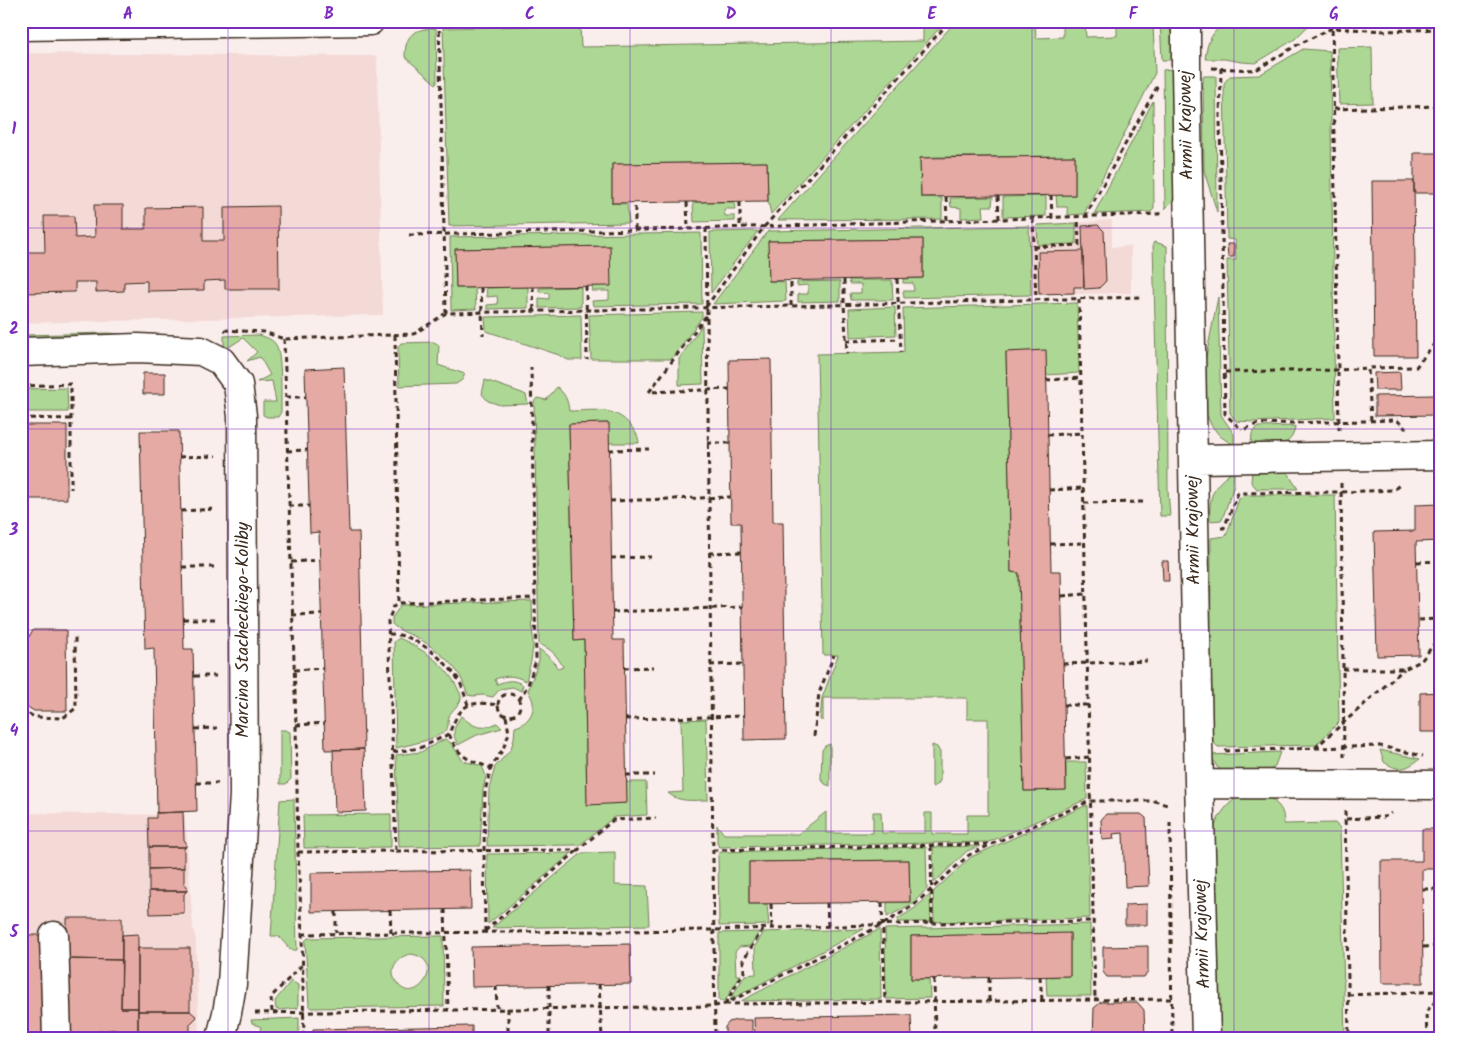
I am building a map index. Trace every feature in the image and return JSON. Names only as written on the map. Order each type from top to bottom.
[{"type":"street","points":[[21,26],[370,21]]},
{"type":"street","name":"Armii Krajowej","points":[[1186,21],[1199,784],[1206,1038]]},
{"type":"street","name":"Marcina Stacheckiego-Koliby","points":[[21,352],[138,348],[201,351],[221,361],[238,384],[242,416],[244,795],[232,984],[224,1026]]},
{"type":"street","points":[[1194,459],[1441,455]]},
{"type":"street","points":[[1199,784],[1441,785]]},
{"type":"street","points":[[54,936],[57,1038]]},
{"type":"path","points":[[439,21],[446,313]]},
{"type":"path","points":[[706,308],[764,227],[950,21]]},
{"type":"path","points":[[1332,21],[1349,1038]]},
{"type":"path","points":[[1242,438],[1242,430],[1225,414],[1220,166],[1221,68],[1256,70],[1297,45],[1332,28],[1385,31],[1441,29]]},
{"type":"path","points":[[1085,216],[1158,84],[1158,94]]},
{"type":"path","points":[[1334,109],[1441,106]]},
{"type":"path","points":[[1051,195],[1052,218]]},
{"type":"path","points":[[998,196],[999,219]]},
{"type":"path","points":[[946,197],[947,221]]},
{"type":"path","points":[[687,202],[688,229]]},
{"type":"path","points":[[740,202],[740,227]]},
{"type":"path","points":[[634,230],[635,203]]},
{"type":"path","points":[[409,235],[764,227],[1159,214],[1159,204]]},
{"type":"path","points":[[1034,247],[1079,245],[1078,217]]},
{"type":"path","points":[[1033,218],[1036,300]]},
{"type":"path","points":[[706,228],[715,1038]]},
{"type":"path","points":[[897,279],[901,352]]},
{"type":"path","points":[[844,280],[847,354]]},
{"type":"path","points":[[791,281],[791,306]]},
{"type":"path","points":[[586,286],[587,360]]},
{"type":"path","points":[[533,287],[534,312]]},
{"type":"path","points":[[481,288],[483,335]]},
{"type":"path","points":[[304,1038],[284,339],[414,334],[446,313],[1141,297]]},
{"type":"path","points":[[1079,299],[1095,1000]]},
{"type":"path","points":[[706,316],[649,392],[729,388]]},
{"type":"path","points":[[395,335],[399,603]]},
{"type":"path","points":[[1225,372],[1416,367],[1441,335]]},
{"type":"path","points":[[846,341],[900,339]]},
{"type":"path","points":[[519,700],[528,685],[536,660],[531,367]]},
{"type":"path","points":[[1368,368],[1371,420]]},
{"type":"path","points":[[1046,380],[1081,378]]},
{"type":"path","points":[[21,386],[72,384],[71,488]]},
{"type":"path","points":[[286,397],[306,396]]},
{"type":"path","points":[[21,418],[71,419]]},
{"type":"path","points":[[1242,430],[1257,424],[1397,420],[1409,432]]},
{"type":"path","points":[[1047,435],[1082,433]]},
{"type":"path","points":[[707,443],[730,443]]},
{"type":"path","points":[[609,450],[649,449]]},
{"type":"path","points":[[288,451],[308,450]]},
{"type":"path","points":[[179,457],[242,456]]},
{"type":"path","points":[[1049,490],[1083,488]]},
{"type":"path","points":[[1224,528],[1238,493],[1341,492]]},
{"type":"path","points":[[610,500],[730,496]]},
{"type":"path","points":[[1084,503],[1142,502]]},
{"type":"path","points":[[289,506],[309,506]]},
{"type":"path","points":[[180,510],[243,508]]},
{"type":"path","points":[[1050,544],[1084,543]]},
{"type":"path","points":[[709,553],[742,552]]},
{"type":"path","points":[[611,558],[651,557]]},
{"type":"path","points":[[291,562],[320,560]]},
{"type":"path","points":[[1417,562],[1441,561]]},
{"type":"path","points":[[182,568],[243,566]]},
{"type":"path","points":[[1062,596],[1085,594]]},
{"type":"path","points":[[396,851],[388,621],[394,606],[399,603],[534,598]]},
{"type":"path","points":[[612,612],[742,607]]},
{"type":"path","points":[[292,615],[322,614]]},
{"type":"path","points":[[183,620],[243,619]]},
{"type":"path","points":[[1418,620],[1441,619]]},
{"type":"path","points":[[389,634],[397,634],[416,640],[439,658],[457,677],[468,705]]},
{"type":"path","points":[[1314,749],[1404,669],[1421,662],[1441,635]]},
{"type":"path","points":[[21,709],[34,717],[63,718],[76,708],[75,637]]},
{"type":"path","points":[[814,736],[819,693],[834,655]]},
{"type":"path","points":[[1063,664],[1147,661]]},
{"type":"path","points":[[710,665],[743,664]]},
{"type":"path","points":[[624,668],[653,666]]},
{"type":"path","points":[[294,670],[323,668]]},
{"type":"path","points":[[1343,669],[1404,669]]},
{"type":"path","points":[[514,695],[519,700],[520,708],[513,716],[506,716],[500,712],[498,705],[500,698],[514,695]]},
{"type":"path","points":[[392,752],[420,748],[449,734],[456,716],[468,705],[482,702],[498,705]]},
{"type":"path","points":[[1064,705],[1088,705]]},
{"type":"path","points":[[485,932],[485,791],[491,768],[503,749],[509,733],[506,716]]},
{"type":"path","points":[[625,720],[744,716]]},
{"type":"path","points":[[296,724],[325,723]]},
{"type":"path","points":[[449,734],[455,747],[465,758],[491,768]]},
{"type":"path","points":[[1066,759],[1089,757]]},
{"type":"path","points":[[626,775],[655,776]]},
{"type":"path","points":[[725,1004],[882,925],[914,906],[969,854],[1090,801],[1155,801],[1170,806],[1172,1038]]},
{"type":"path","points":[[485,932],[613,820],[656,818]]},
{"type":"path","points":[[713,850],[992,844]]},
{"type":"path","points":[[931,846],[932,923]]},
{"type":"path","points":[[298,852],[578,850]]},
{"type":"path","points":[[1423,889],[1441,889]]},
{"type":"path","points":[[882,902],[885,1002]]},
{"type":"path","points":[[827,903],[828,926]]},
{"type":"path","points":[[772,904],[772,928]]},
{"type":"path","points":[[445,909],[448,1009]]},
{"type":"path","points":[[390,910],[391,932]]},
{"type":"path","points":[[336,912],[336,933]]},
{"type":"path","points":[[302,934],[714,930],[932,923],[1093,921]]},
{"type":"path","points":[[725,1004],[744,972],[743,960],[763,928]]},
{"type":"path","points":[[1423,946],[1441,946]]},
{"type":"path","points":[[272,1012],[271,997],[303,964]]},
{"type":"path","points":[[1040,977],[1042,1000]]},
{"type":"path","points":[[989,978],[989,1001]]},
{"type":"path","points":[[934,979],[935,1038]]},
{"type":"path","points":[[599,984],[602,1038]]},
{"type":"path","points":[[549,985],[549,1038]]},
{"type":"path","points":[[496,986],[497,1008]]},
{"type":"path","points":[[1348,995],[1441,993]]},
{"type":"path","points":[[1427,1038],[1426,1012],[1441,993]]},
{"type":"path","points":[[224,1026],[272,1012],[304,1011],[1172,999]]},
{"type":"path","points":[[508,1008],[508,1038]]},
{"type":"shaded area","points":[[21,53],[377,56],[383,315],[21,323]]},
{"type":"shaded area","points":[[1112,220],[1112,247],[1131,246],[1131,293],[1031,295],[1029,226]]},
{"type":"shaded area","points":[[21,813],[185,815],[193,927],[196,941],[199,1038],[21,1038]]},
{"type":"green space","points":[[923,21],[946,21],[771,214],[768,201],[767,162],[612,164],[612,203],[627,204],[629,223],[449,226],[443,28],[580,25],[581,47],[923,41]]},
{"type":"green space","points":[[956,21],[1035,21],[1036,38],[1063,37],[1063,21],[1085,21],[1086,37],[1117,36],[1117,21],[1153,22],[1155,73],[1084,214],[1068,215],[1067,207],[1057,207],[1056,195],[1075,195],[1075,156],[935,157],[920,158],[921,197],[942,198],[942,219],[778,220]]},
{"type":"green space","points":[[1160,21],[1163,21],[1172,35],[1174,60],[1162,60]]},
{"type":"green space","points":[[1227,21],[1313,21],[1295,39],[1256,63],[1205,59],[1211,37]]},
{"type":"green space","points":[[436,28],[436,84],[405,57],[405,49],[412,34]]},
{"type":"green space","points":[[1372,47],[1373,103],[1339,104],[1337,48]]},
{"type":"green space","points":[[1303,49],[1330,51],[1335,418],[1253,422],[1236,421],[1230,413],[1227,260],[1236,260],[1235,240],[1227,239],[1224,83],[1230,76],[1259,75]]},
{"type":"green space","points":[[1174,69],[1176,192],[1172,202],[1165,209],[1163,70]]},
{"type":"green space","points":[[1203,76],[1216,76],[1217,212],[1204,171]]},
{"type":"green space","points":[[1153,101],[1154,209],[1151,212],[1094,214]]},
{"type":"green space","points":[[1046,196],[1046,216],[1003,217],[1003,197]]},
{"type":"green space","points":[[993,197],[992,206],[983,206],[984,217],[961,218],[961,208],[951,207],[950,198]]},
{"type":"green space","points":[[693,202],[734,202],[735,209],[724,209],[725,216],[735,216],[735,221],[694,222]]},
{"type":"green space","points":[[1076,223],[1076,244],[1038,245],[1037,225]]},
{"type":"green space","points":[[1029,226],[1031,295],[904,298],[903,291],[914,291],[913,283],[903,283],[903,279],[923,278],[923,239],[769,241],[769,281],[785,282],[786,301],[713,304],[768,231]]},
{"type":"green space","points":[[758,231],[711,293],[710,232]]},
{"type":"green space","points":[[701,233],[702,304],[593,306],[592,301],[609,300],[609,291],[592,291],[610,246],[456,249],[456,288],[475,288],[476,309],[451,310],[450,237]]},
{"type":"green space","points":[[1153,243],[1167,246],[1168,491],[1170,516],[1160,516]]},
{"type":"green space","points":[[849,280],[892,280],[893,300],[851,300],[850,293],[861,293],[861,284],[850,284]]},
{"type":"green space","points":[[840,281],[840,301],[798,302],[798,294],[808,294],[808,285],[797,286],[797,282]]},
{"type":"green space","points":[[528,287],[528,308],[487,309],[487,305],[498,304],[497,296],[487,297],[486,288]]},
{"type":"green space","points":[[581,287],[581,307],[539,308],[539,298],[549,299],[549,293],[539,292],[539,288]]},
{"type":"green space","points":[[1218,297],[1221,415],[1234,434],[1234,444],[1220,436],[1211,425],[1206,413],[1205,362]]},
{"type":"green space","points":[[1077,303],[1079,373],[1046,375],[1045,351],[1006,352],[1011,572],[1019,573],[1024,791],[1066,790],[1066,762],[1086,762],[1087,799],[989,842],[720,847],[717,844],[717,825],[724,834],[798,834],[826,812],[826,833],[873,833],[873,812],[881,812],[882,833],[925,833],[925,813],[932,813],[932,834],[967,834],[967,815],[988,815],[988,719],[967,719],[967,698],[823,698],[823,720],[820,720],[822,698],[838,655],[823,655],[817,354],[904,352],[903,308]]},
{"type":"green space","points":[[895,307],[896,335],[850,337],[849,309]]},
{"type":"green space","points":[[702,312],[702,317],[672,359],[591,359],[589,315]]},
{"type":"green space","points":[[581,315],[582,360],[568,360],[559,355],[486,331],[485,317]]},
{"type":"green space","points":[[702,325],[703,384],[679,385],[679,359]]},
{"type":"green space","points":[[108,333],[135,335],[21,339],[21,335]]},
{"type":"green space","points":[[259,335],[273,341],[278,350],[281,412],[278,417],[263,415],[263,402],[276,402],[272,381],[257,382],[270,375],[260,357],[247,361],[257,352],[243,338],[226,349],[224,346],[224,336]]},
{"type":"green space","points":[[434,342],[439,345],[438,365],[465,374],[462,380],[456,384],[399,386],[398,347],[401,343]]},
{"type":"green space","points":[[485,380],[526,395],[528,404],[500,405],[488,401],[482,394]]},
{"type":"green space","points":[[557,387],[566,398],[569,411],[595,410],[618,415],[631,426],[639,441],[639,443],[609,443],[608,423],[569,424],[574,640],[584,640],[587,804],[626,803],[626,782],[646,782],[647,815],[614,817],[580,845],[487,846],[489,789],[495,767],[511,749],[515,727],[526,721],[531,715],[533,701],[528,691],[539,660],[539,649],[550,658],[558,669],[563,667],[553,653],[539,644],[534,402],[537,398],[546,400]]},
{"type":"green space","points":[[67,388],[68,412],[23,412],[23,389]]},
{"type":"green space","points":[[1295,426],[1293,434],[1285,443],[1251,445],[1252,433],[1258,427]]},
{"type":"green space","points":[[1285,469],[1298,489],[1257,489],[1251,482],[1252,470]]},
{"type":"green space","points":[[1234,471],[1234,485],[1222,520],[1210,521],[1210,505],[1213,492],[1221,481]]},
{"type":"green space","points":[[1244,495],[1335,495],[1339,722],[1316,745],[1218,747],[1210,739],[1211,538],[1226,536],[1239,499]]},
{"type":"green space","points":[[21,513],[26,516],[22,549],[21,549]]},
{"type":"green space","points":[[532,601],[533,647],[526,681],[510,676],[495,679],[497,684],[511,681],[523,685],[521,691],[513,687],[500,689],[493,697],[468,695],[458,673],[443,656],[421,640],[392,624],[392,618],[401,605]]},
{"type":"green space","points":[[399,638],[417,647],[441,665],[453,680],[461,699],[450,713],[445,731],[438,736],[396,748],[394,642]]},
{"type":"green space","points":[[461,716],[478,727],[486,727],[497,723],[502,728],[477,735],[458,745],[454,730]]},
{"type":"green space","points":[[706,719],[708,800],[687,800],[672,796],[668,793],[683,792],[681,720]]},
{"type":"green space","points":[[280,730],[290,732],[291,779],[286,784],[280,784]]},
{"type":"green space","points":[[445,739],[451,743],[463,761],[482,766],[486,776],[483,790],[480,846],[399,847],[396,755],[421,752]]},
{"type":"green space","points":[[830,744],[830,786],[821,779],[822,750]]},
{"type":"green space","points":[[932,745],[937,747],[940,752],[940,781],[932,787]]},
{"type":"green space","points":[[1380,750],[1420,759],[1407,767],[1399,768],[1384,762]]},
{"type":"green space","points":[[1280,752],[1275,766],[1270,770],[1223,771],[1217,767],[1211,755]]},
{"type":"green space","points":[[1241,796],[1268,796],[1282,811],[1284,824],[1335,823],[1340,828],[1345,1038],[1220,1038],[1214,830],[1225,808]]},
{"type":"green space","points":[[294,799],[297,950],[291,950],[278,936],[271,936],[280,800]]},
{"type":"green space","points":[[1087,805],[1090,918],[934,922],[933,892],[971,857]]},
{"type":"green space","points":[[391,814],[391,847],[304,848],[303,815]]},
{"type":"green space","points":[[980,846],[967,851],[934,883],[933,847]]},
{"type":"green space","points":[[926,847],[927,889],[912,904],[887,917],[887,902],[910,902],[909,860],[749,862],[749,904],[767,904],[769,925],[719,926],[718,855],[721,852]]},
{"type":"green space","points":[[615,852],[615,885],[647,886],[649,925],[492,928],[582,853]]},
{"type":"green space","points":[[572,853],[488,924],[487,854]]},
{"type":"green space","points":[[930,895],[931,922],[897,922],[898,919]]},
{"type":"green space","points":[[1090,924],[1091,996],[1047,996],[1046,977],[1070,976],[1070,934],[911,936],[911,979],[929,979],[930,998],[886,999],[885,929]]},
{"type":"green space","points":[[864,929],[730,1000],[745,975],[756,974],[755,946],[764,932]]},
{"type":"green space","points":[[880,929],[881,999],[741,1001]]},
{"type":"green space","points":[[759,932],[750,946],[739,947],[735,952],[736,975],[741,975],[725,1001],[719,1001],[719,933]]},
{"type":"green space","points":[[443,936],[444,1006],[312,1008],[309,1005],[305,941],[308,938]],"holes":[[[411,954],[422,958],[427,965],[428,973],[425,980],[419,987],[412,990],[404,989],[394,978],[393,969],[395,964],[406,955]]]},
{"type":"green space","points":[[291,981],[298,985],[298,1008],[276,1009],[275,1001]]},
{"type":"green space","points":[[299,1018],[299,1038],[258,1038],[261,1027],[252,1023],[251,1020]]},
{"type":"building","points":[[1414,153],[1441,153],[1441,193],[1414,193]]},
{"type":"building","points":[[1075,156],[1075,195],[921,197],[920,158]]},
{"type":"building","points":[[767,162],[768,201],[612,203],[612,164]]},
{"type":"building","points":[[1372,181],[1414,181],[1416,356],[1374,356]]},
{"type":"building","points":[[94,205],[123,205],[123,229],[146,229],[146,208],[203,207],[203,241],[224,241],[224,207],[278,206],[279,289],[225,289],[225,280],[204,281],[204,290],[147,291],[147,281],[124,282],[124,291],[96,292],[96,282],[75,282],[75,292],[21,293],[21,252],[45,252],[44,216],[74,216],[75,238],[95,237]]},
{"type":"building","points":[[1098,225],[1104,231],[1106,281],[1099,288],[1084,289],[1082,226]]},
{"type":"building","points":[[923,239],[923,278],[769,281],[768,241]]},
{"type":"building","points":[[1227,244],[1234,244],[1234,257],[1228,257]]},
{"type":"building","points":[[610,246],[611,286],[456,288],[455,249]]},
{"type":"building","points":[[1083,251],[1084,287],[1074,287],[1074,293],[1039,294],[1038,252]]},
{"type":"building","points":[[1046,350],[1051,571],[1061,571],[1066,790],[1024,791],[1019,573],[1011,572],[1006,352]]},
{"type":"building","points":[[771,359],[773,522],[783,522],[786,739],[744,740],[741,523],[731,523],[729,360]]},
{"type":"building","points":[[344,367],[349,532],[359,532],[364,749],[325,750],[319,532],[310,533],[305,369]]},
{"type":"building","points":[[1400,372],[1401,390],[1375,390],[1374,373]]},
{"type":"building","points":[[143,373],[165,373],[165,394],[143,394]]},
{"type":"building","points":[[1436,395],[1437,415],[1375,416],[1375,396]]},
{"type":"building","points":[[609,423],[613,640],[624,640],[627,803],[587,805],[584,640],[574,641],[569,424]]},
{"type":"building","points":[[21,425],[67,425],[67,499],[21,499]]},
{"type":"building","points":[[140,431],[179,431],[184,649],[193,649],[197,811],[157,813],[154,648],[145,649]]},
{"type":"building","points":[[1441,504],[1441,541],[1416,542],[1419,655],[1377,656],[1374,532],[1415,531],[1415,505]]},
{"type":"building","points":[[1162,561],[1168,561],[1169,581],[1163,581]]},
{"type":"building","points":[[33,630],[66,630],[67,711],[34,711],[21,703],[21,640],[25,643]]},
{"type":"building","points":[[1441,692],[1441,732],[1420,732],[1420,693]]},
{"type":"building","points":[[364,749],[366,811],[335,812],[333,750]]},
{"type":"building","points":[[156,812],[183,812],[186,847],[149,847],[148,818],[156,818]]},
{"type":"building","points":[[1106,814],[1141,814],[1146,818],[1149,886],[1125,887],[1123,833],[1113,834],[1114,839],[1102,840],[1101,820]]},
{"type":"building","points":[[1422,829],[1441,829],[1441,869],[1422,869],[1423,983],[1382,983],[1381,861],[1422,861]]},
{"type":"building","points":[[149,847],[186,847],[184,849],[184,868],[149,869]]},
{"type":"building","points":[[909,860],[910,902],[749,904],[749,862]]},
{"type":"building","points":[[184,868],[184,884],[187,886],[187,891],[149,891],[149,869]]},
{"type":"building","points":[[470,870],[471,909],[311,912],[311,873]]},
{"type":"building","points":[[149,891],[187,891],[184,894],[184,913],[150,914]]},
{"type":"building","points":[[1147,904],[1147,925],[1125,925],[1125,905]]},
{"type":"building","points":[[67,918],[122,918],[122,960],[67,959]]},
{"type":"building","points":[[1070,933],[1070,976],[911,979],[911,936]]},
{"type":"building","points":[[138,934],[138,1008],[121,1008],[122,935]]},
{"type":"building","points":[[21,935],[48,935],[48,1036],[21,1036]]},
{"type":"building","points":[[630,944],[631,984],[472,987],[471,947]]},
{"type":"building","points":[[1148,946],[1148,972],[1144,977],[1107,977],[1103,972],[1103,947]]},
{"type":"building","points":[[138,948],[190,948],[190,1011],[138,1011]]},
{"type":"building","points":[[67,959],[122,960],[121,1008],[138,1008],[138,1035],[126,1036],[117,1029],[67,1035]]},
{"type":"building","points":[[1101,1002],[1137,1002],[1144,1010],[1145,1038],[1093,1038],[1094,1008]]},
{"type":"building","points":[[138,1011],[190,1011],[197,1017],[190,1024],[190,1034],[138,1035]]},
{"type":"building","points":[[911,1015],[912,1038],[755,1038],[754,1018]]},
{"type":"building","points":[[1435,1016],[1441,1016],[1441,1038],[1436,1038]]},
{"type":"building","points":[[752,1020],[752,1038],[725,1038],[725,1027],[729,1022]]},
{"type":"building","points":[[472,1026],[472,1038],[313,1038],[313,1029]]}]
